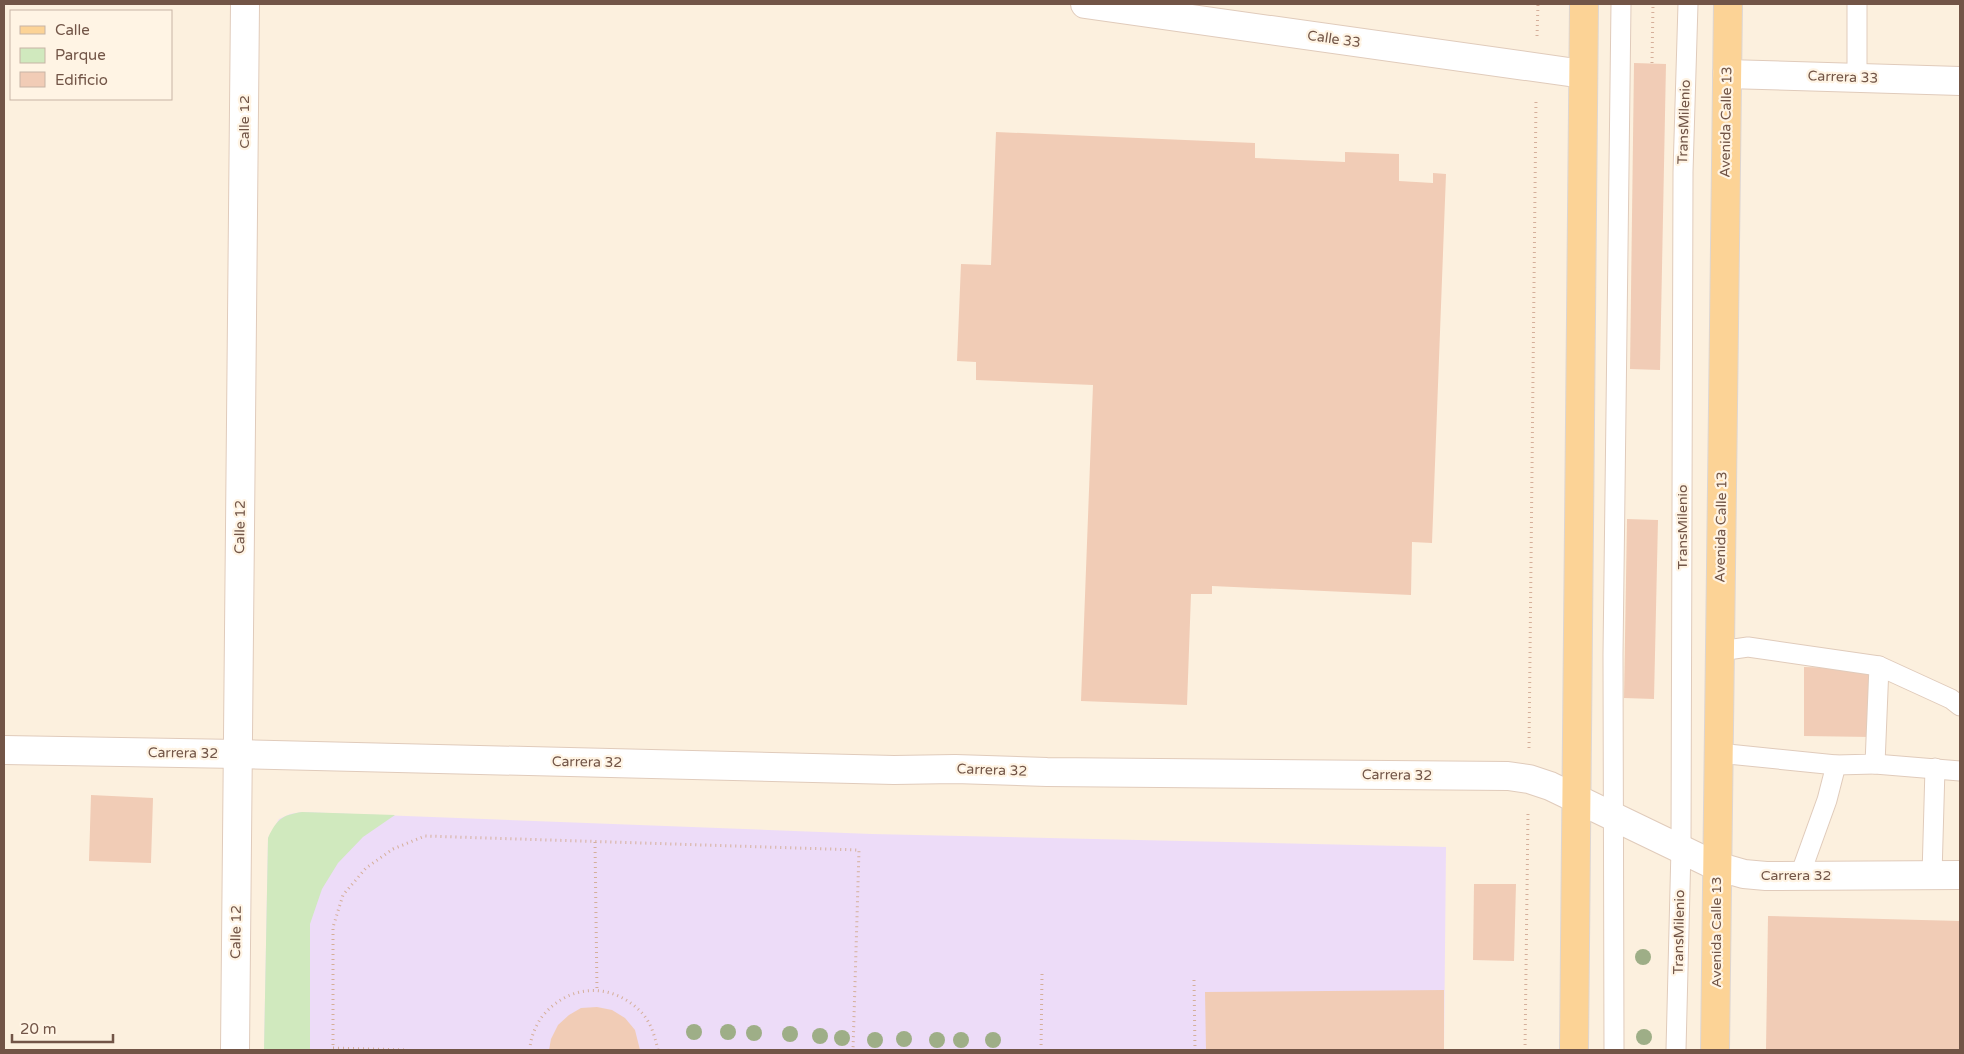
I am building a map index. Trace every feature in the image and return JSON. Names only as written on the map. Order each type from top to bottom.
[{"type":"main road","points":[[1574,1050],[1584,4]]},
{"type":"main road","name":"Avenida Calle 13","points":[[1715,1050],[1728,4]]},
{"type":"street","name":"Calle 12","points":[[235,1050],[245,4]]},
{"type":"street","name":"Calle 33","points":[[1086,4],[1583,74]]},
{"type":"street","name":"Carrera 33","points":[[1726,74],[1960,80]]},
{"type":"street","name":"Carrera 32","points":[[4,750],[884,770],[955,769],[1047,772],[1508,776],[1529,778],[1576,798],[1716,866],[1744,874],[1800,876],[1960,875]]},
{"type":"lane","points":[[1614,1050],[1613,645],[1621,4]]},
{"type":"lane","name":"TransMilenio","points":[[1676,1050],[1681,848],[1683,182],[1688,4]]},
{"type":"lane","points":[[1857,4],[1857,78]]},
{"type":"lane","points":[[1720,651],[1748,647],[1879,666],[1952,699],[1960,706]]},
{"type":"lane","points":[[1876,764],[1879,666]]},
{"type":"lane","points":[[1718,753],[1836,765],[1876,764],[1960,771]]},
{"type":"lane","points":[[1800,876],[1827,800],[1836,765]]},
{"type":"lane","points":[[1932,875],[1935,768]]},
{"type":"path","points":[[1530,709],[1538,4]]},
{"type":"path","points":[[1652,64],[1654,4]]},
{"type":"path","points":[[408,1050],[333,1049],[333,926],[343,895],[366,868],[393,849],[425,836],[859,850],[853,1050]]},
{"type":"path","points":[[1525,1050],[1528,841]]},
{"type":"path","points":[[595,842],[597,991]]},
{"type":"path","points":[[1042,974],[1042,1050]]},
{"type":"path","points":[[1194,980],[1195,1050]]},
{"type":"path","points":[[530,1050],[536,1025],[549,1008],[566,996],[587,990],[607,991],[627,999],[643,1013],[653,1030],[658,1050]]},
{"type":"shaded area","points":[[302,812],[872,834],[1446,847],[1444,1050],[264,1050],[268,838],[279,819],[290,814]]},
{"type":"green space","points":[[302,812],[395,815],[363,837],[338,863],[322,889],[310,924],[310,1050],[264,1050],[268,838],[277,822],[290,815]]},
{"type":"building","points":[[1634,63],[1666,64],[1660,370],[1630,369]]},
{"type":"building","points":[[996,132],[1255,143],[1255,158],[1345,162],[1345,152],[1399,154],[1399,181],[1433,183],[1433,173],[1446,174],[1432,543],[1412,542],[1411,595],[1212,586],[1212,594],[1191,594],[1187,705],[1081,701],[1093,385],[976,380],[976,362],[957,361],[961,264],[991,265]]},
{"type":"building","points":[[1627,519],[1658,520],[1654,699],[1624,698]]},
{"type":"building","points":[[1804,667],[1871,669],[1871,737],[1804,736]]},
{"type":"building","points":[[91,795],[153,798],[151,863],[89,861]]},
{"type":"building","points":[[1474,884],[1516,884],[1514,961],[1473,960]]},
{"type":"building","points":[[1768,916],[1960,921],[1960,1050],[1766,1050]]},
{"type":"building","points":[[1444,990],[1444,1050],[1206,1050],[1205,992]]},
{"type":"building","points":[[597,1007],[612,1010],[625,1018],[635,1030],[640,1050],[549,1050],[551,1039],[558,1025],[569,1015],[581,1008]]}]
